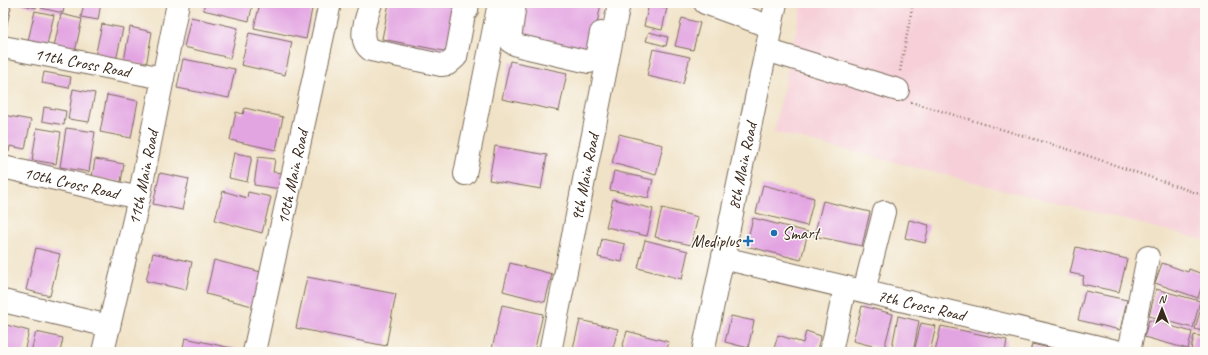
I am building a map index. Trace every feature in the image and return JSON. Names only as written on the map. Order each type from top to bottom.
[{"type":"street","name":"11th Main Road","points":[[103,352],[139,198],[178,3]]},
{"type":"street","name":"10th Main Road","points":[[254,352],[330,3]]},
{"type":"street","points":[[371,3],[363,42],[370,50],[441,65],[448,64],[456,57],[464,14],[468,7],[497,9],[465,174]]},
{"type":"street","points":[[515,3],[510,33],[512,43],[589,62],[596,57],[611,10]]},
{"type":"street","points":[[705,3],[771,27]]},
{"type":"street","name":"8th Main Road","points":[[703,352],[776,3]]},
{"type":"street","name":"9th Main Road","points":[[550,352],[611,10]]},
{"type":"street","name":"11th Cross Road","points":[[3,47],[163,78]]},
{"type":"street","points":[[766,50],[898,90]]},
{"type":"street","name":"10th Cross Road","points":[[3,167],[139,198]]},
{"type":"street","points":[[831,352],[884,212]]},
{"type":"street","points":[[1129,352],[1148,257]]},
{"type":"street","name":"7th Cross Road","points":[[723,258],[1120,352]]},
{"type":"street","points":[[3,301],[109,326]]},
{"type":"path","points":[[913,3],[897,94],[912,103],[959,115],[1074,151],[1205,196]]},
{"type":"shaded area","points":[[802,3],[1205,3],[1205,240],[774,132]]},
{"type":"building","points":[[15,3],[38,3],[36,8]]},
{"type":"building","points":[[42,3],[65,3],[63,13],[41,8]]},
{"type":"building","points":[[84,3],[101,3],[98,20],[81,17]]},
{"type":"building","points":[[205,3],[253,3],[249,21],[203,10]]},
{"type":"building","points":[[260,3],[313,4],[306,39],[254,28]]},
{"type":"building","points":[[389,3],[458,3],[449,52],[382,39]]},
{"type":"building","points":[[527,3],[601,3],[591,56],[518,38]]},
{"type":"building","points":[[649,4],[667,8],[662,30],[644,26]]},
{"type":"building","points":[[3,5],[11,7],[4,37],[3,37]]},
{"type":"building","points":[[35,11],[54,15],[47,45],[28,41]]},
{"type":"building","points":[[61,14],[82,19],[75,52],[54,47]]},
{"type":"building","points":[[191,17],[238,28],[230,58],[184,47]]},
{"type":"building","points":[[682,18],[700,23],[693,50],[675,46]]},
{"type":"building","points":[[102,24],[123,28],[116,61],[95,57]]},
{"type":"building","points":[[130,27],[152,32],[146,66],[124,61]]},
{"type":"building","points":[[649,32],[668,37],[666,46],[646,41]]},
{"type":"building","points":[[249,33],[292,42],[285,75],[241,65]]},
{"type":"building","points":[[653,49],[690,57],[683,84],[647,76]]},
{"type":"building","points":[[183,59],[235,69],[229,98],[177,88]]},
{"type":"building","points":[[510,61],[567,73],[559,111],[502,99]]},
{"type":"building","points":[[44,72],[71,77],[69,88],[42,83]]},
{"type":"building","points":[[73,89],[95,93],[89,122],[68,119]]},
{"type":"building","points":[[107,95],[138,101],[131,138],[100,132]]},
{"type":"building","points":[[44,107],[66,111],[64,125],[42,121]]},
{"type":"building","points":[[245,108],[283,117],[276,150],[230,140],[236,112],[243,114]]},
{"type":"building","points":[[3,115],[31,120],[25,149],[10,146],[9,152],[3,151]]},
{"type":"building","points":[[37,128],[61,132],[56,164],[32,160]]},
{"type":"building","points":[[66,128],[95,132],[89,172],[60,167]]},
{"type":"building","points":[[619,134],[663,145],[656,175],[612,163]]},
{"type":"building","points":[[495,146],[547,155],[541,189],[489,180]]},
{"type":"building","points":[[234,153],[252,156],[247,182],[229,178]]},
{"type":"building","points":[[258,157],[275,159],[273,172],[284,173],[281,189],[254,185]]},
{"type":"building","points":[[95,159],[124,164],[121,182],[92,177]]},
{"type":"building","points":[[614,171],[653,180],[648,198],[610,190]]},
{"type":"building","points":[[160,173],[189,179],[182,210],[153,204]]},
{"type":"building","points":[[763,185],[814,198],[807,226],[756,213]]},
{"type":"building","points":[[223,191],[247,198],[248,192],[271,197],[262,233],[215,220]]},
{"type":"building","points":[[613,199],[653,209],[647,236],[606,227]]},
{"type":"building","points":[[823,201],[870,212],[862,246],[814,236]]},
{"type":"building","points":[[662,208],[698,217],[691,245],[655,237]]},
{"type":"building","points":[[753,218],[808,232],[801,260],[746,246]]},
{"type":"building","points":[[909,220],[929,225],[925,243],[905,238]]},
{"type":"building","points":[[602,239],[625,244],[622,262],[598,257]]},
{"type":"building","points":[[645,240],[688,251],[682,279],[638,268]]},
{"type":"building","points":[[1076,247],[1127,259],[1119,292],[1082,284],[1084,276],[1070,273]]},
{"type":"building","points":[[36,248],[60,254],[50,296],[26,290]]},
{"type":"building","points":[[153,253],[192,262],[186,290],[146,281]]},
{"type":"building","points":[[214,260],[265,273],[256,307],[206,294]]},
{"type":"building","points":[[510,263],[552,274],[545,302],[503,291]]},
{"type":"building","points":[[1162,263],[1188,272],[1189,269],[1205,275],[1198,298],[1155,283]]},
{"type":"building","points":[[307,277],[396,294],[386,346],[296,328]]},
{"type":"building","points":[[1156,289],[1200,301],[1193,328],[1149,316]]},
{"type":"building","points":[[1085,291],[1127,300],[1120,330],[1078,320]]},
{"type":"building","points":[[1202,304],[1205,305],[1205,332],[1195,329]]},
{"type":"building","points":[[502,305],[543,314],[534,352],[504,352],[492,349]]},
{"type":"building","points":[[862,306],[893,314],[884,349],[853,341]]},
{"type":"building","points":[[731,316],[754,321],[748,348],[725,342]]},
{"type":"building","points":[[898,316],[919,321],[913,352],[891,352]]},
{"type":"building","points":[[580,320],[618,329],[612,352],[591,352],[573,348]]},
{"type":"building","points":[[1149,320],[1192,332],[1188,349],[1144,337]]},
{"type":"building","points":[[921,323],[936,326],[930,352],[914,352]]},
{"type":"building","points":[[3,324],[29,331],[24,352],[3,352]]},
{"type":"building","points":[[941,326],[1007,340],[1005,352],[935,352]]},
{"type":"building","points":[[627,331],[669,342],[666,352],[621,352]]},
{"type":"building","points":[[806,331],[821,336],[816,352],[773,352],[778,335],[803,343]]},
{"type":"building","points":[[36,332],[63,338],[60,352],[31,352]]},
{"type":"building","points":[[1194,335],[1205,337],[1205,352],[1191,350]]},
{"type":"building","points":[[185,338],[236,349],[235,352],[182,352]]},
{"type":"building","points":[[1032,344],[1054,349],[1053,352],[1030,352]]},
{"type":"place","name":"Smart","points":[[774,233]]},
{"type":"place","name":"Mediplus","points":[[748,241]]}]
